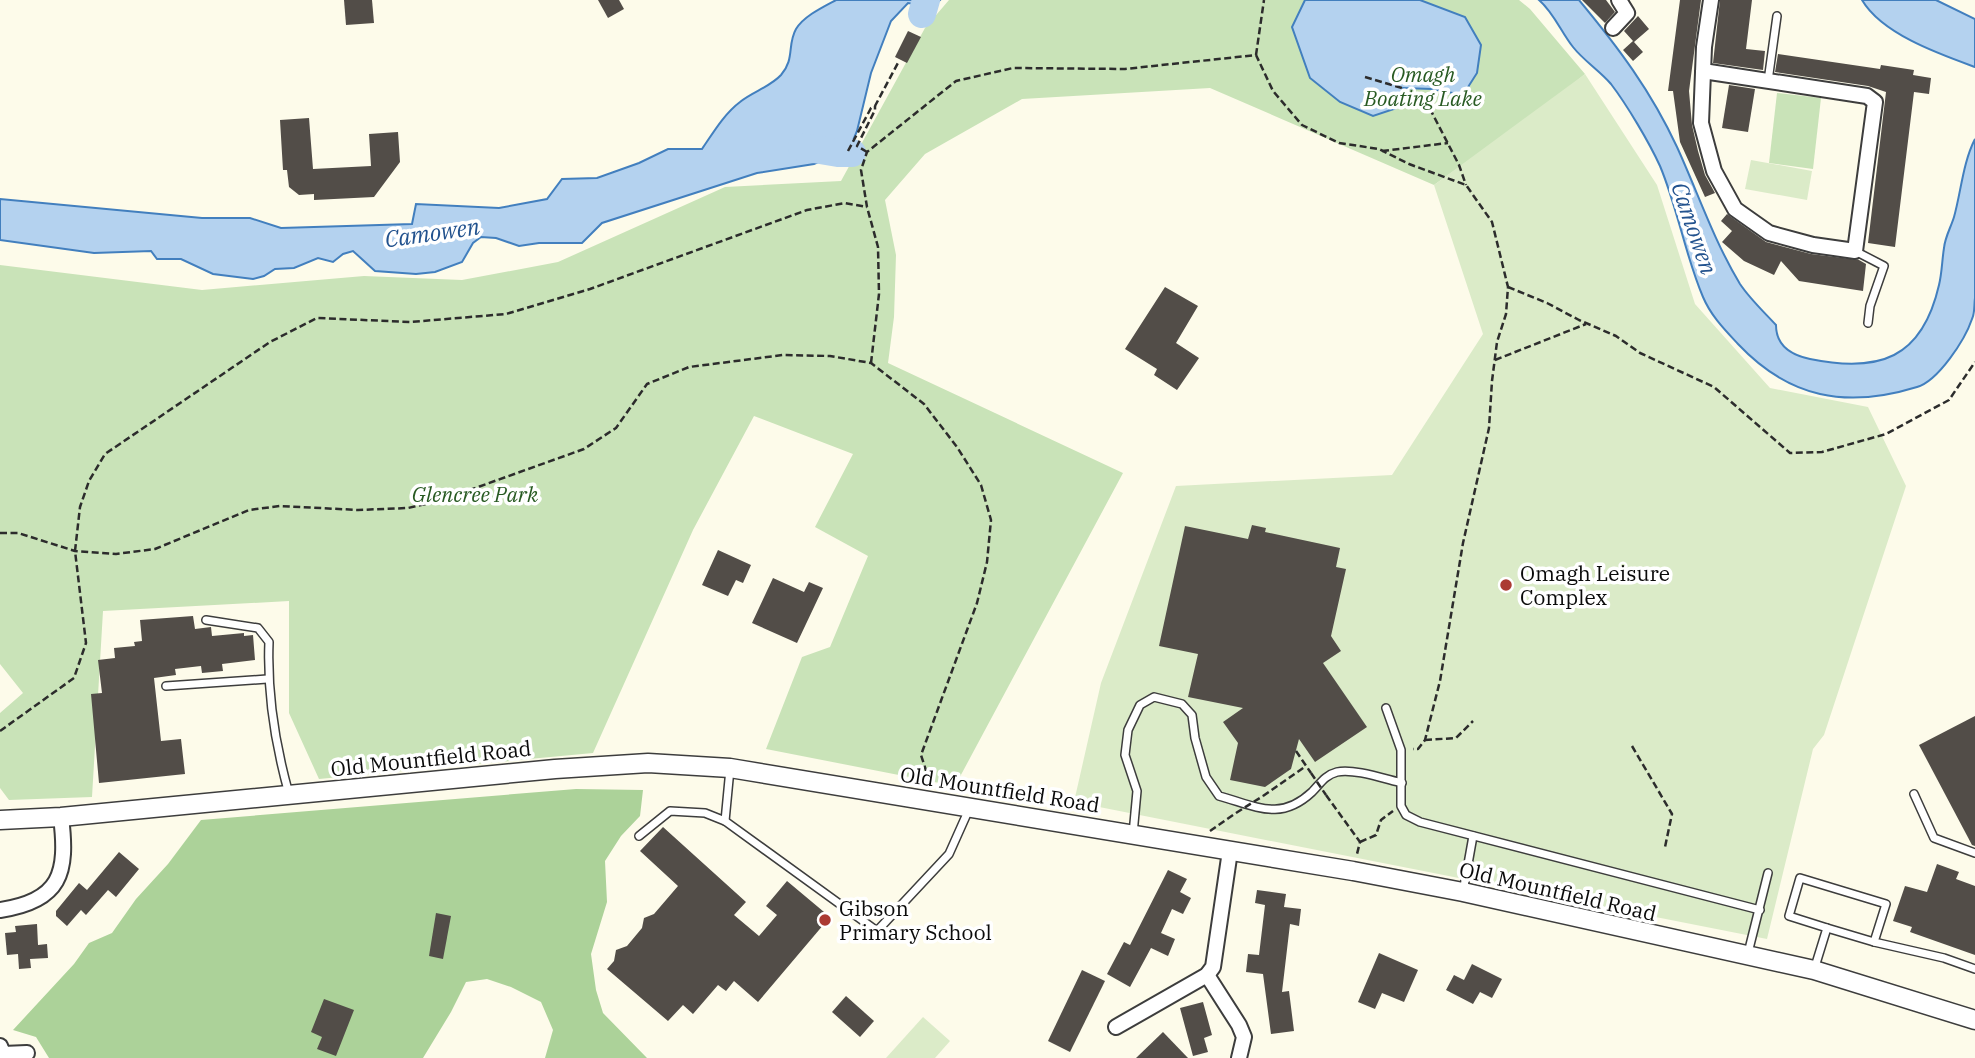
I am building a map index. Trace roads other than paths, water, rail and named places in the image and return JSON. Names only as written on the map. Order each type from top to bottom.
[{"type":"street","points":[[1613,28],[1627,13],[1619,0]]},
{"type":"street","points":[[1703,71],[1867,96],[1875,102],[1855,251],[1813,245],[1769,233],[1735,209],[1714,171],[1701,123],[1703,71],[1711,0]]},
{"type":"street","name":"Old Mountfield Road","points":[[0,820],[61,817],[555,769],[648,764],[730,768],[1353,871],[1463,892],[1814,970],[1975,1020]]},
{"type":"street","points":[[0,910],[38,901],[56,882],[64,858],[61,817]]},
{"type":"street","points":[[1116,1027],[1208,975],[1213,967],[1230,851]]},
{"type":"street","points":[[1208,975],[1244,1037],[1239,1058]]},
{"type":"street","points":[[0,1046],[3,1054],[27,1053]]},
{"type":"lane","points":[[1768,80],[1777,16]]},
{"type":"lane","points":[[1855,251],[1884,266],[1870,306],[1868,323]]},
{"type":"lane","points":[[206,620],[258,628],[269,642],[267,679],[280,761],[289,794]]},
{"type":"lane","points":[[166,686],[267,679]]},
{"type":"lane","points":[[1133,835],[1138,791],[1125,755],[1128,730],[1140,705],[1154,697],[1182,704],[1192,715],[1195,738],[1206,777],[1219,796],[1275,811],[1286,809],[1311,793],[1326,776],[1339,771],[1402,783]]},
{"type":"lane","points":[[1386,708],[1401,750],[1401,806],[1406,815],[1420,822],[1760,910]]},
{"type":"lane","points":[[725,821],[730,768]]},
{"type":"lane","points":[[1913,794],[1934,838],[1975,853]]},
{"type":"lane","points":[[639,835],[670,811],[705,813],[725,821],[877,931],[949,854],[970,807]]},
{"type":"lane","points":[[1463,892],[1473,836]]},
{"type":"lane","points":[[1747,956],[1768,873]]},
{"type":"lane","points":[[1874,942],[1886,904],[1800,878],[1788,916],[1874,942],[1944,958],[1975,969]]},
{"type":"lane","points":[[1814,970],[1826,928]]},
{"type":"water","name":"Camowen","points":[[836,0],[940,0],[933,7],[908,3],[891,21],[871,73],[857,131],[850,148],[814,164],[757,173],[602,223],[582,243],[519,246],[496,238],[481,237],[473,243],[462,262],[435,272],[416,274],[375,271],[353,251],[343,254],[333,262],[318,258],[294,268],[275,269],[253,279],[213,274],[181,259],[157,259],[151,251],[94,253],[0,240],[0,199],[202,218],[250,218],[281,228],[412,224],[416,204],[499,208],[547,199],[562,179],[597,178],[668,149],[702,149],[734,107],[781,75],[788,63],[793,35],[799,24]]},
{"type":"water","points":[[1305,0],[1420,0],[1465,17],[1481,45],[1477,73],[1463,95],[1432,89],[1403,88],[1397,108],[1373,116],[1340,102],[1310,78],[1292,27]]},
{"type":"water","name":"Camowen","points":[[1539,0],[1579,0],[1620,52],[1667,127],[1714,234],[1740,284],[1776,325],[1779,338],[1786,348],[1803,357],[1835,363],[1877,361],[1894,355],[1909,345],[1921,330],[1939,285],[1946,240],[1975,139],[1974,312],[1963,338],[1942,368],[1917,387],[1891,394],[1843,397],[1798,387],[1757,362],[1723,328],[1706,304],[1660,166],[1624,102],[1611,84],[1577,52]]},
{"type":"water","points":[[1862,0],[1936,0],[1975,19],[1975,67],[1897,33],[1871,12]]},
{"type":"waterway","points":[[922,14],[926,0]]},
{"type":"waterway","points":[[802,147],[852,153]]},
{"type":"place","name":"Omagh Leisure Complex","points":[[1506,585]]},
{"type":"place","name":"Gibson Primary School","points":[[825,920]]},
{"type":"park label","name":"Omagh Boating Lake","points":[[1423,86]]},
{"type":"park label","name":"Glencree Park","points":[[475,494]]}]
